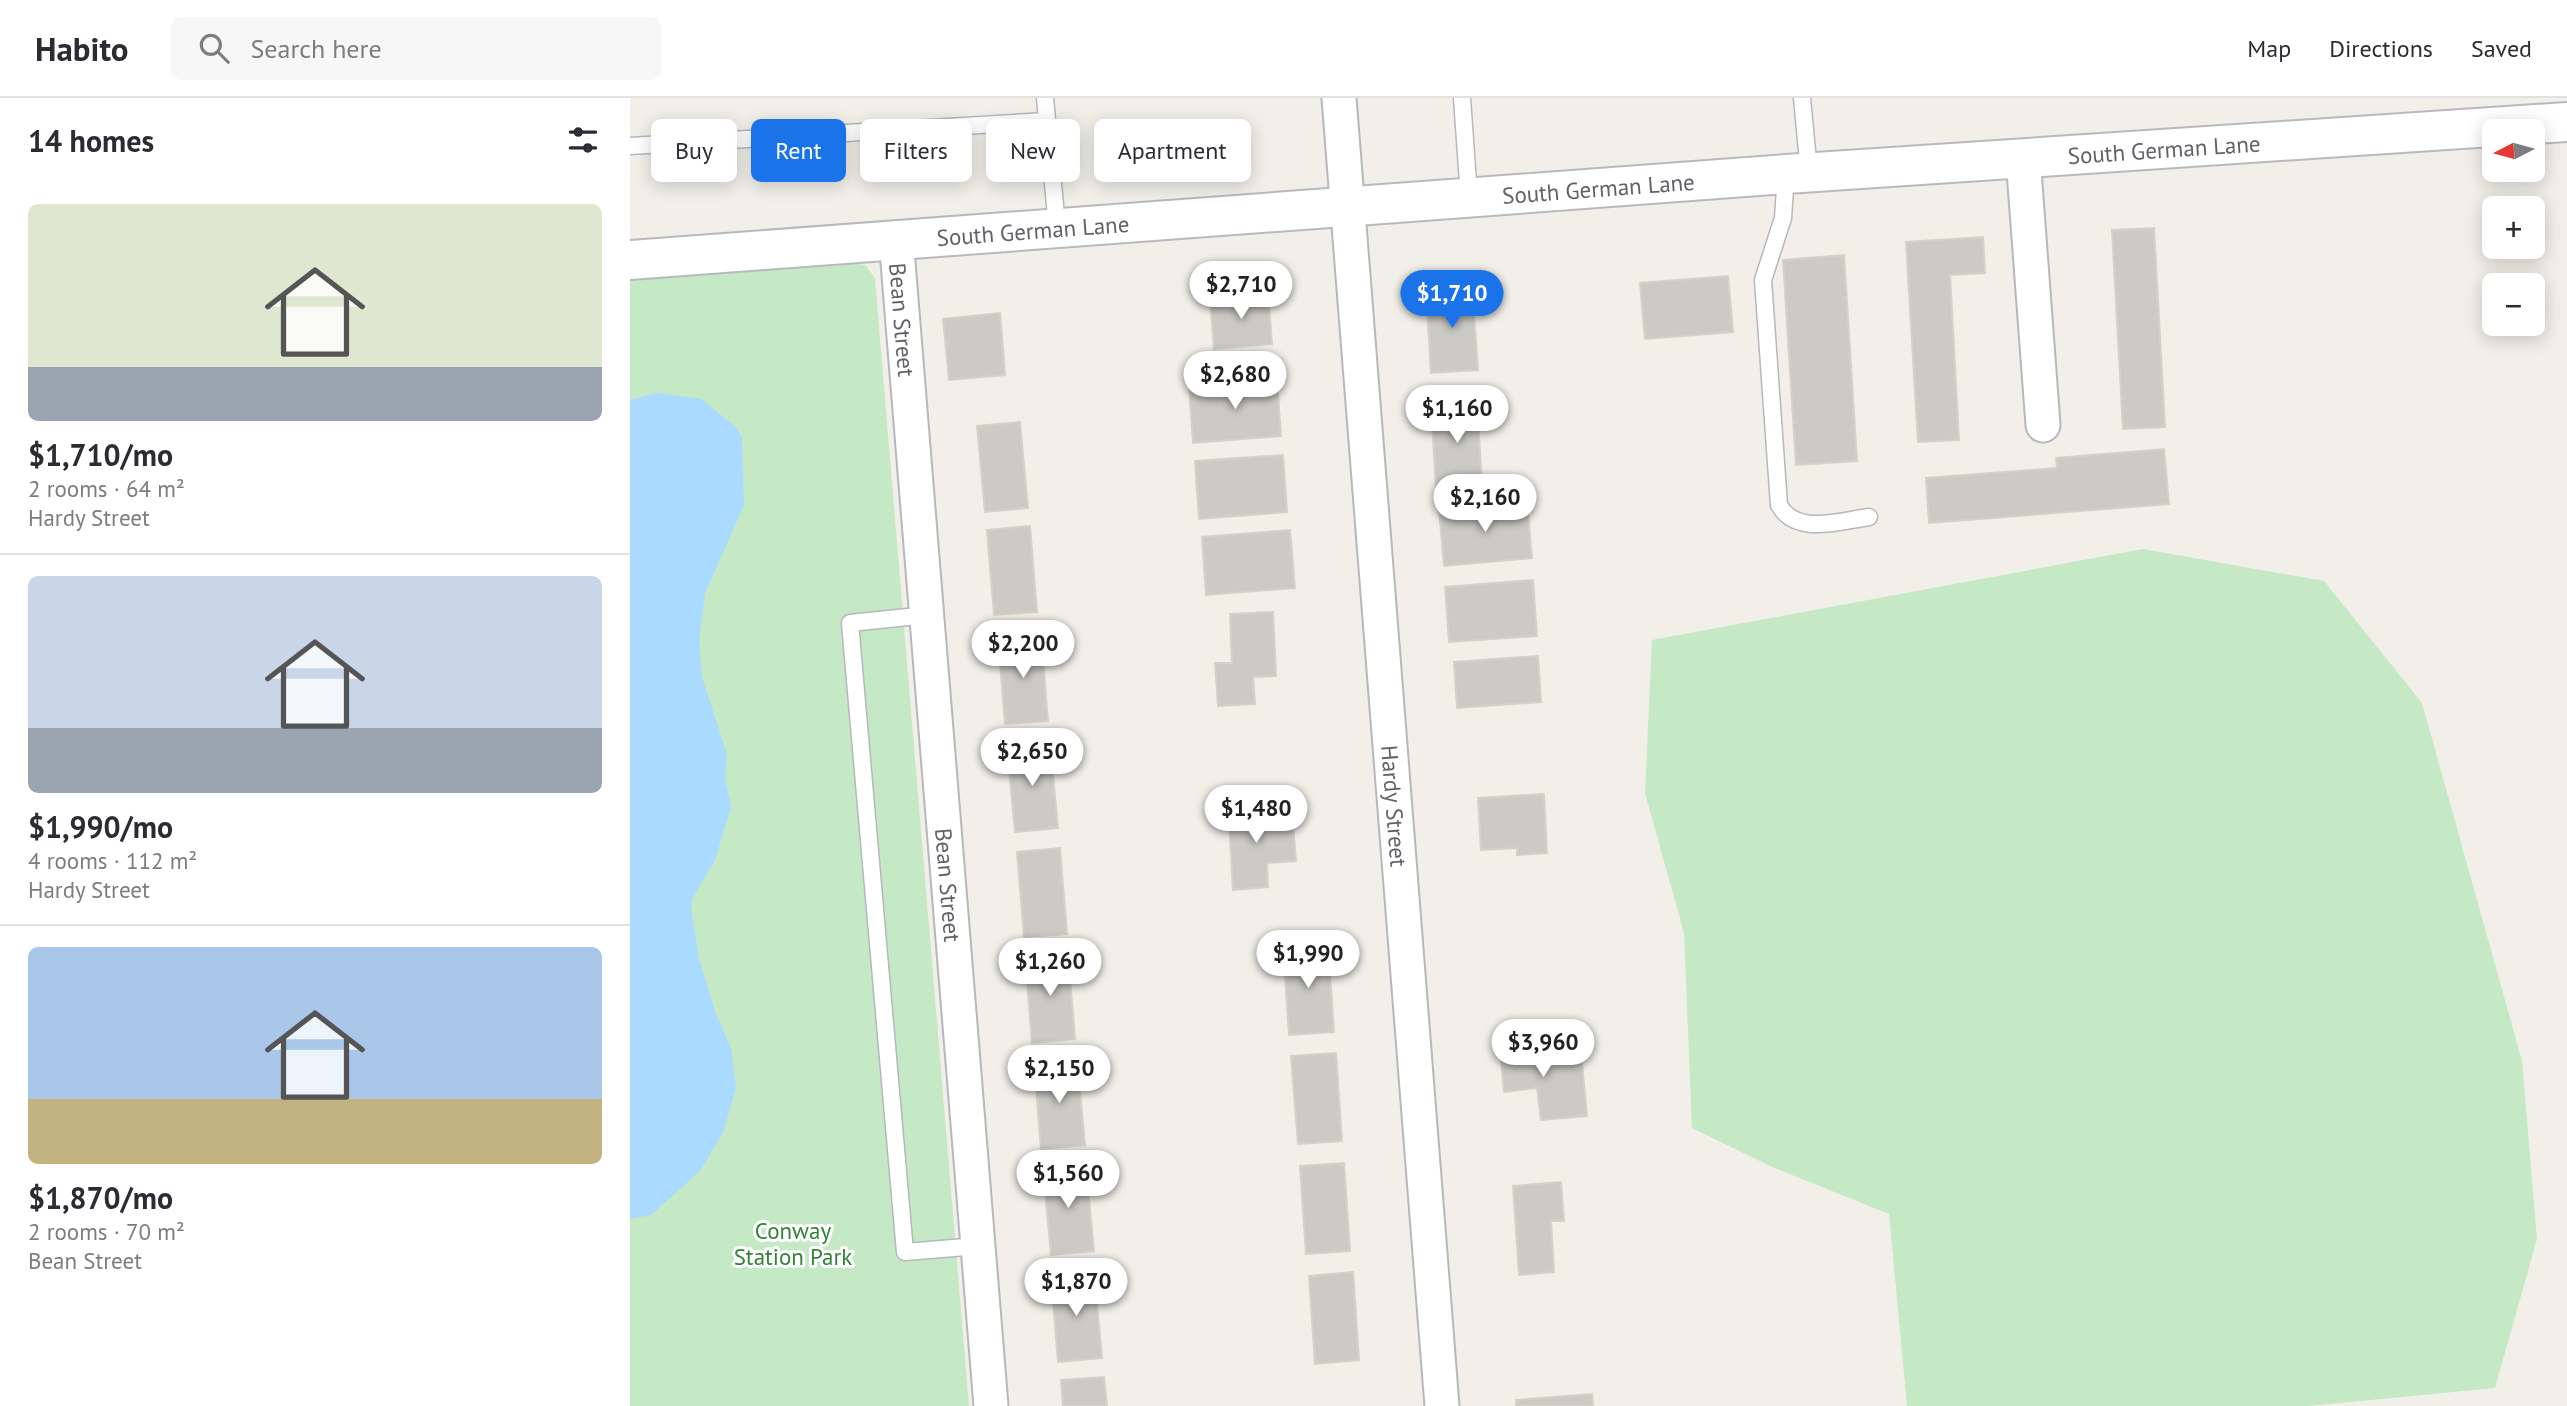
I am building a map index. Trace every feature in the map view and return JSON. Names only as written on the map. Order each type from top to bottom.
[{"type":"street","name":"Hardy Street","points":[[1339,98],[1442,1406]]},
{"type":"street","name":"South German Lane","points":[[630,260],[896,238],[1797,173],[2567,122]]},
{"type":"street","points":[[2023,158],[2043,425]]},
{"type":"street","name":"Bean Street","points":[[896,238],[991,1406]]},
{"type":"lane","points":[[1045,98],[1046,119]]},
{"type":"lane","points":[[1462,98],[1469,197]]},
{"type":"lane","points":[[1802,98],[1797,173],[1763,280],[1779,505],[1785,515],[1806,524],[1869,517]]},
{"type":"lane","points":[[630,146],[986,125]]},
{"type":"lane","points":[[1052,182],[1057,227]]},
{"type":"lane","points":[[927,615],[850,623],[905,1252],[978,1247]]},
{"type":"green space","name":"Conway Station Park","points":[[850,263],[865,265],[875,278],[969,1406],[630,1406],[630,280]]},
{"type":"green space","points":[[2143,549],[2324,581],[2422,703],[2522,1061],[2537,1239],[2495,1388],[2308,1406],[1907,1406],[1889,1214],[1770,1166],[1692,1128],[1684,933],[1645,793],[1652,640]]},
{"type":"water","points":[[657,393],[701,399],[735,426],[742,437],[744,505],[705,593],[699,639],[702,677],[727,754],[725,777],[731,807],[715,860],[692,899],[691,909],[699,959],[716,1014],[731,1048],[736,1088],[723,1133],[700,1171],[651,1215],[630,1219],[630,400]]},
{"type":"building","points":[[2154,228],[2165,427],[2123,429],[2112,230]]},
{"type":"building","points":[[1983,237],[1985,273],[1950,275],[1959,440],[1918,442],[1906,242]]},
{"type":"building","points":[[1844,255],[1857,461],[1796,465],[1783,260]]},
{"type":"building","points":[[1728,276],[1733,332],[1645,339],[1640,283]]},
{"type":"building","points":[[1472,286],[1478,370],[1431,373],[1426,289]]},
{"type":"building","points":[[1268,293],[1272,344],[1214,349],[1210,298]]},
{"type":"building","points":[[1000,313],[1005,375],[949,380],[943,319]]},
{"type":"building","points":[[1277,379],[1281,436],[1193,443],[1189,385]]},
{"type":"building","points":[[1477,401],[1482,486],[1436,488],[1431,404]]},
{"type":"building","points":[[1020,422],[1028,508],[985,512],[977,426]]},
{"type":"building","points":[[2164,449],[2169,504],[1929,523],[1926,478],[2057,468],[2056,458]]},
{"type":"building","points":[[1283,455],[1287,512],[1199,519],[1195,461]]},
{"type":"building","points":[[1527,503],[1532,558],[1444,566],[1439,510]]},
{"type":"building","points":[[1030,526],[1037,612],[994,615],[987,530]]},
{"type":"building","points":[[1290,530],[1295,588],[1206,595],[1202,537]]},
{"type":"building","points":[[1533,580],[1537,636],[1449,642],[1445,587]]},
{"type":"building","points":[[1273,612],[1276,676],[1253,677],[1255,704],[1218,706],[1215,663],[1232,663],[1230,614]]},
{"type":"building","points":[[1041,635],[1048,721],[1005,724],[998,639]]},
{"type":"building","points":[[1538,656],[1541,702],[1457,708],[1454,662]]},
{"type":"building","points":[[1050,743],[1058,828],[1015,832],[1007,747]]},
{"type":"building","points":[[1544,794],[1547,853],[1517,855],[1517,848],[1481,850],[1478,798]]},
{"type":"building","points":[[1260,800],[1261,826],[1293,825],[1296,861],[1267,863],[1268,887],[1233,890],[1228,801]]},
{"type":"building","points":[[1060,848],[1067,934],[1024,937],[1017,852]]},
{"type":"building","points":[[1328,944],[1334,1032],[1289,1035],[1283,947]]},
{"type":"building","points":[[1068,953],[1075,1039],[1032,1043],[1025,957]]},
{"type":"building","points":[[1536,1034],[1538,1067],[1582,1063],[1587,1116],[1541,1120],[1537,1088],[1504,1092],[1499,1037]]},
{"type":"building","points":[[1336,1053],[1342,1141],[1298,1144],[1291,1056]]},
{"type":"building","points":[[1077,1060],[1085,1145],[1041,1149],[1034,1064]]},
{"type":"building","points":[[1344,1163],[1350,1251],[1306,1254],[1300,1166]]},
{"type":"building","points":[[1086,1166],[1094,1251],[1051,1255],[1043,1169]]},
{"type":"building","points":[[1561,1182],[1564,1221],[1551,1221],[1554,1272],[1519,1275],[1513,1186]]},
{"type":"building","points":[[1353,1272],[1359,1360],[1315,1364],[1309,1276]]},
{"type":"building","points":[[1094,1273],[1102,1358],[1058,1362],[1051,1277]]},
{"type":"building","points":[[1104,1377],[1107,1406],[1063,1406],[1061,1380]]},
{"type":"building","points":[[1592,1394],[1593,1406],[1516,1406],[1516,1400]]}]
